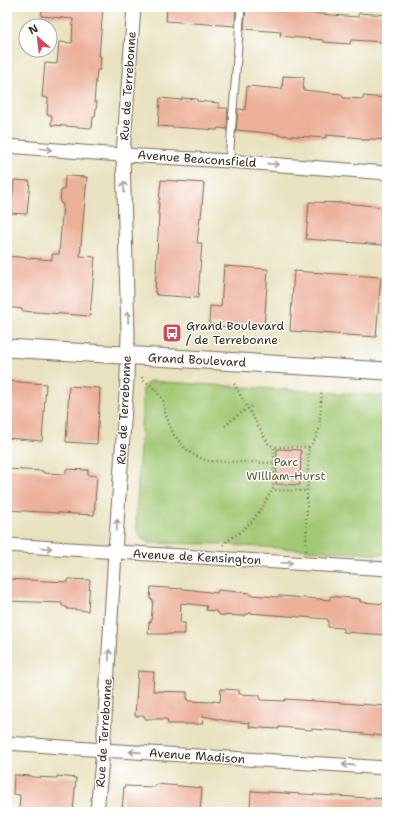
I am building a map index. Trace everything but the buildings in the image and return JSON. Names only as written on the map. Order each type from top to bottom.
[{"type":"street","name":"Rue de Terrebonne","points":[[98,812],[127,383],[128,333],[123,155],[134,7]]},
{"type":"street","name":"Avenue Beaconsfield","points":[[7,146],[387,173]]},
{"type":"street","name":"Grand Boulevard","points":[[7,348],[387,372]]},
{"type":"street","name":"Avenue de Kensington","points":[[7,545],[387,569]]},
{"type":"street","name":"Avenue Madison","points":[[7,743],[387,768]]},
{"type":"lane","points":[[229,161],[241,7]]},
{"type":"path","points":[[144,381],[151,385],[163,401],[165,413],[174,435],[188,451],[196,456],[207,461],[274,462]]},
{"type":"path","points":[[234,384],[268,443],[274,447],[309,447]]},
{"type":"path","points":[[306,550],[309,447],[315,440],[319,429],[322,390]]},
{"type":"path","points":[[224,426],[252,406]]},
{"type":"path","points":[[274,447],[274,490]]},
{"type":"path","points":[[223,545],[227,540],[241,531],[253,520],[262,508],[268,495],[274,490],[307,491]]},
{"type":"green space","name":"Parc William-Hurst","points":[[150,381],[387,396],[387,555],[217,544],[149,543],[145,541],[140,537],[136,520],[143,388]]},
{"type":"place","name":"Grand Boulevard / de Terrebonne","points":[[172,333]]}]
